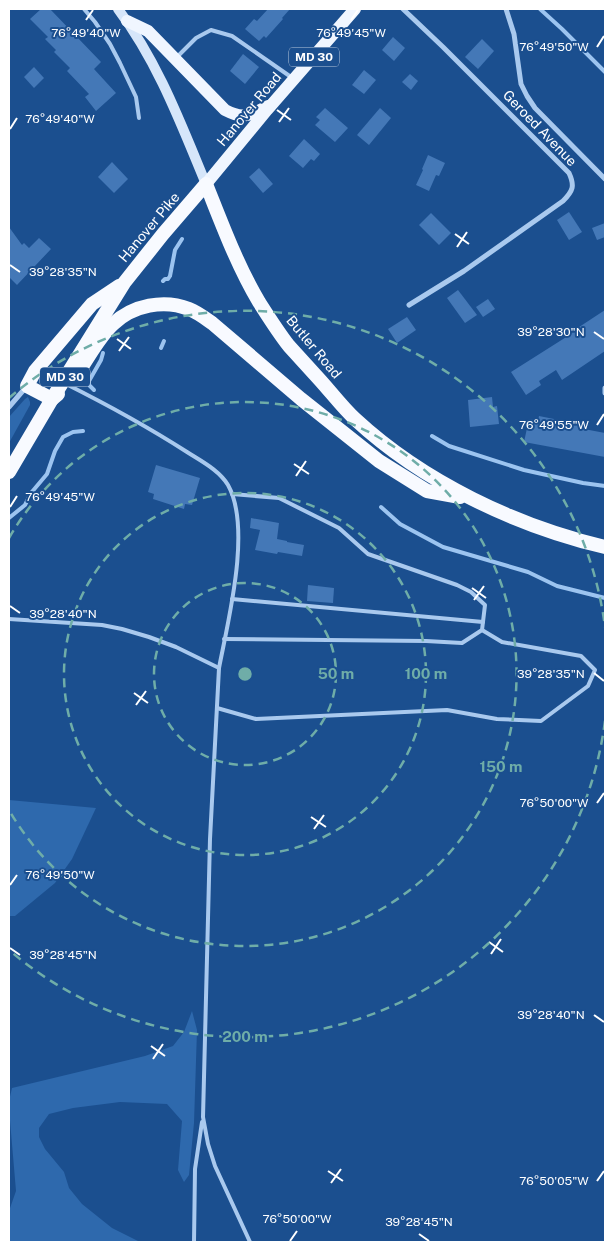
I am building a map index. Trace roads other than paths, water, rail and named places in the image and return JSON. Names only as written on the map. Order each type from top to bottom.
[{"type":"highway","name":"Hanover Pike","points":[[66,384],[124,283],[206,184]]},
{"type":"highway","name":"Butler Road","points":[[206,184],[235,256],[259,301],[288,344],[355,418],[401,456],[436,479],[473,499],[526,523],[605,547]]},
{"type":"highway","points":[[124,283],[92,304],[35,371],[27,386],[52,399],[113,324],[122,317],[148,305],[175,305],[189,309],[212,323],[300,399],[379,461],[427,491],[473,499]]},
{"type":"highway","name":"MD 30","points":[[9,472],[52,399]]},
{"type":"main road","name":"Butler Road","points":[[118,9],[142,43],[172,100],[206,184]]},
{"type":"main road","name":"Hanover Road","points":[[206,184],[272,104],[356,9]]},
{"type":"main road","points":[[127,21],[148,30],[225,110],[232,114],[245,116],[272,104]]},
{"type":"street","name":"Geroed Avenue","points":[[403,9],[569,173],[572,180],[570,194],[563,201],[464,271],[409,305]]},
{"type":"street","points":[[506,9],[514,34],[521,84],[527,96],[534,108],[605,179]]},
{"type":"street","points":[[9,407],[27,386]]},
{"type":"street","points":[[605,388],[605,393]]},
{"type":"lane","points":[[84,9],[96,22],[120,63],[136,97],[139,118]]},
{"type":"lane","points":[[175,59],[196,38],[211,30],[232,36],[294,79]]},
{"type":"lane","points":[[66,384],[148,428],[210,467],[224,478],[236,508],[239,535],[236,578],[219,668],[210,839],[203,1117],[195,1169],[194,1242]]},
{"type":"lane","points":[[232,494],[279,498],[339,528],[368,554],[457,585],[471,592],[485,605],[482,630]]},
{"type":"lane","points":[[232,599],[483,622]]},
{"type":"lane","points":[[9,619],[102,625],[149,637],[176,647],[219,668]]},
{"type":"lane","points":[[224,640],[462,642],[482,630]]},
{"type":"lane","points":[[217,708],[256,720],[447,710],[496,719],[541,721],[588,686],[595,670],[581,656],[502,642],[482,630]]},
{"type":"lane","points":[[203,1117],[208,1144],[215,1166],[250,1242]]},
{"type":"waterway","points":[[540,9],[605,72]]},
{"type":"waterway","points":[[163,281],[170,276],[175,250],[182,239]]},
{"type":"waterway","points":[[161,348],[164,341]]},
{"type":"waterway","points":[[94,390],[89,385],[89,381],[103,353]]},
{"type":"waterway","points":[[9,518],[25,505],[31,493],[47,474],[55,451],[63,437],[73,432],[83,431]]},
{"type":"waterway","points":[[432,436],[449,446],[524,470],[605,486]]},
{"type":"waterway","points":[[381,507],[400,524],[443,547],[528,572],[557,586],[605,598]]}]
